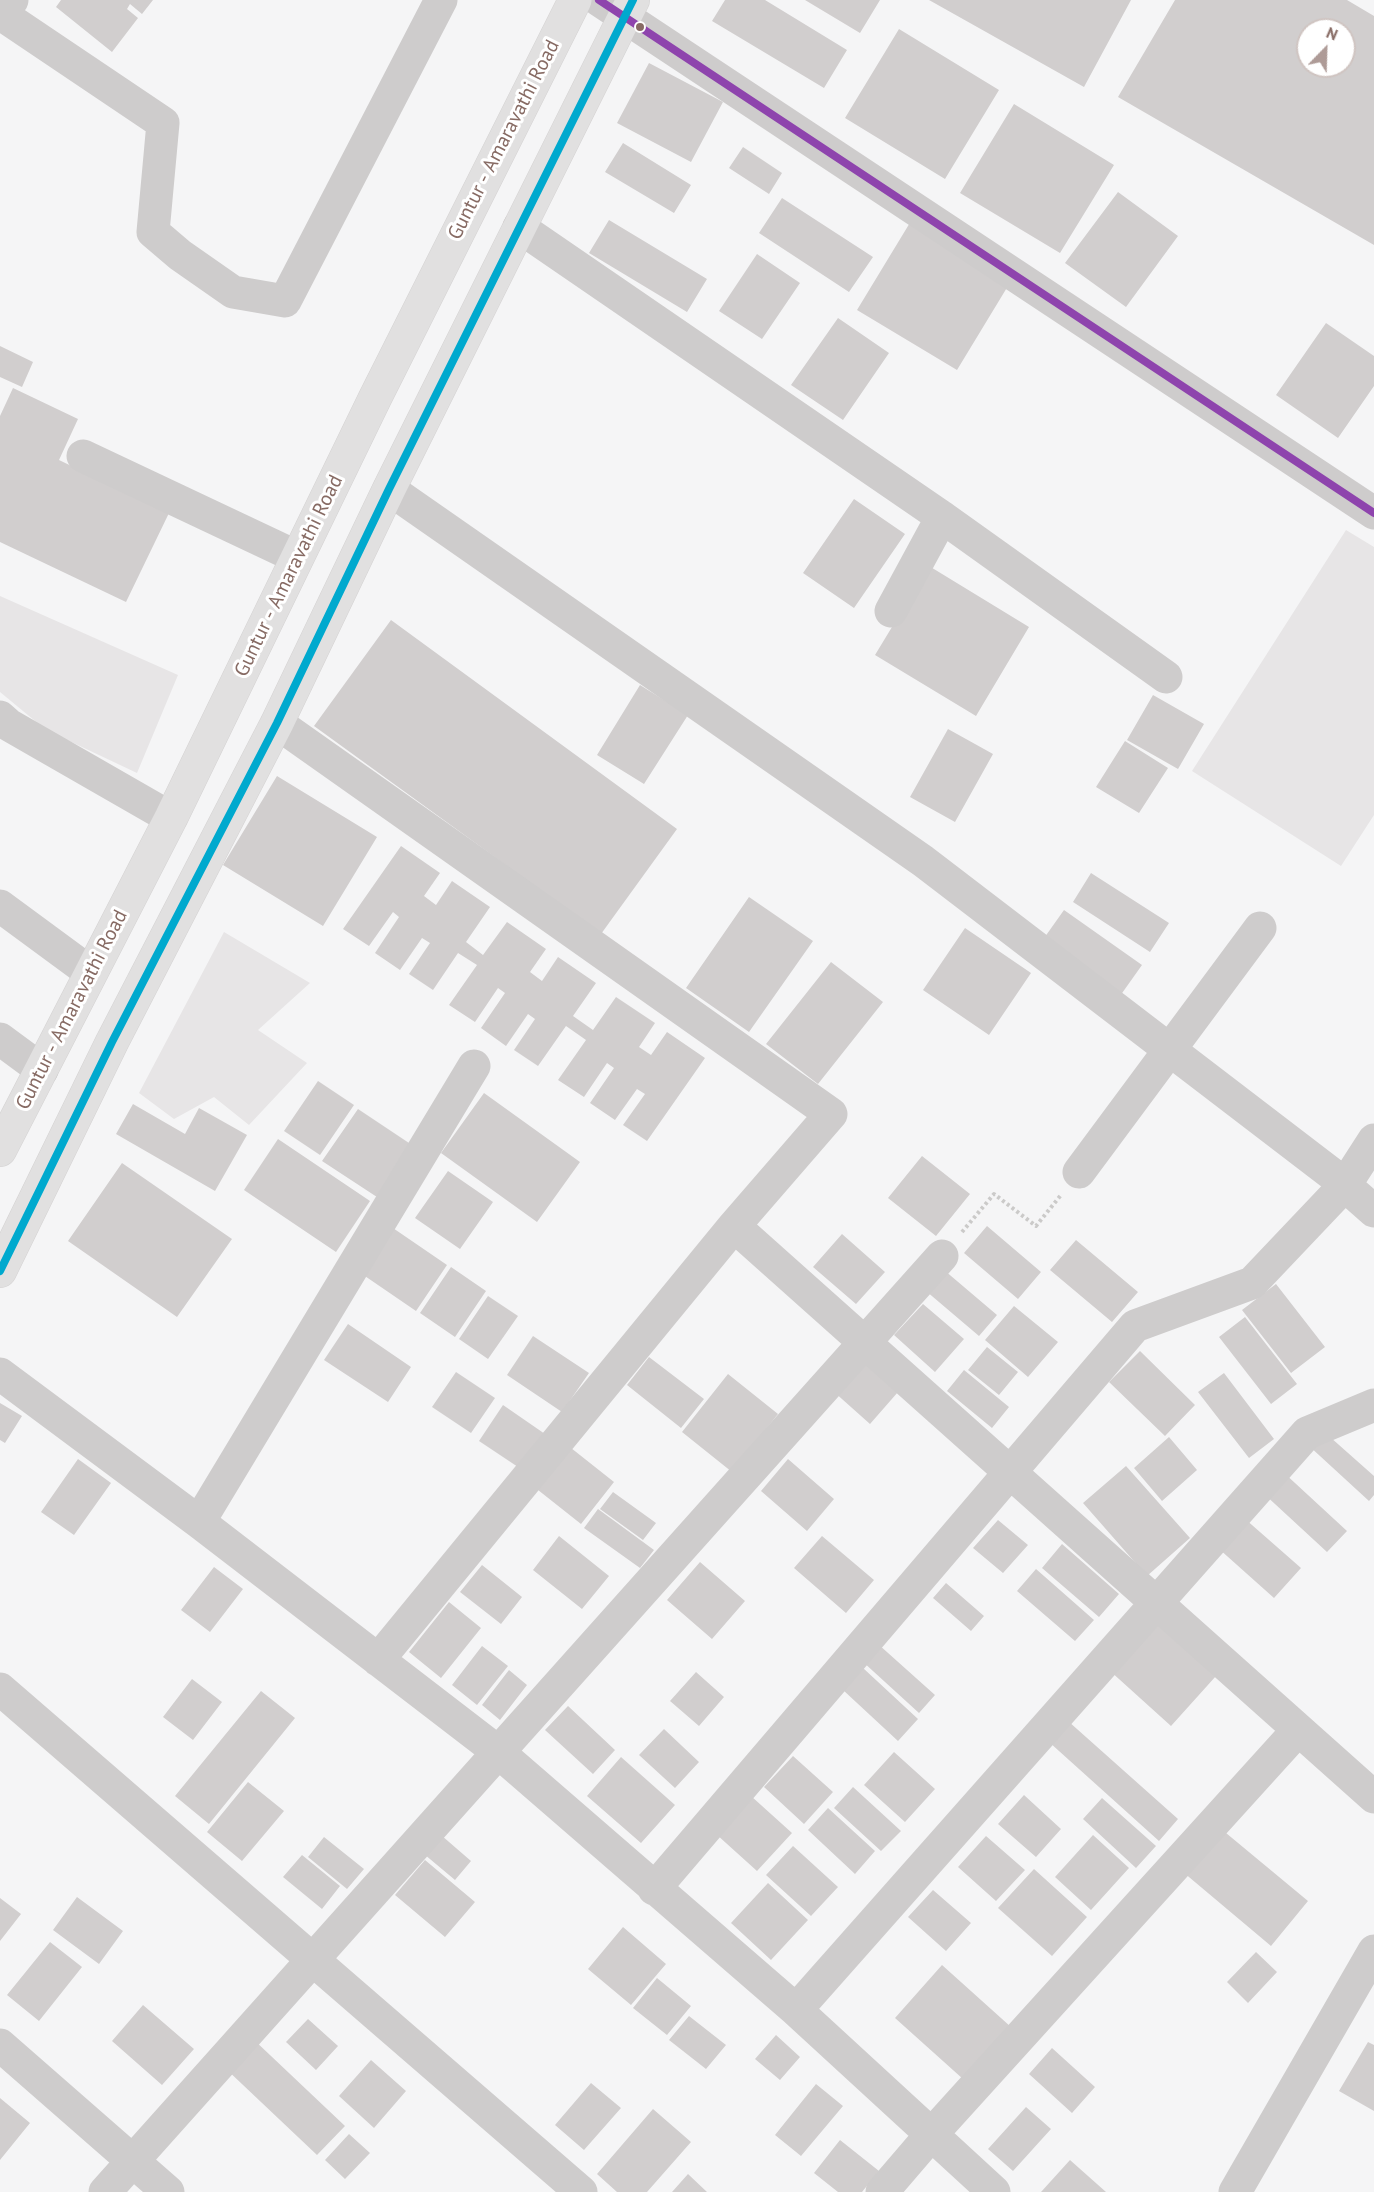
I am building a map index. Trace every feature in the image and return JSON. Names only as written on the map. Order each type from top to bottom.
[{"type":"main road","name":"Guntur - Amaravathi Road","points":[[0,1150],[171,818],[297,557],[575,0]]},
{"type":"main road","points":[[0,1271],[112,1042],[277,723],[519,226],[619,6]]},
{"type":"street","points":[[3,11],[163,123],[153,232],[180,255],[233,292],[285,301],[441,0]]},
{"type":"street","points":[[619,6],[1374,513]]},
{"type":"street","points":[[519,226],[942,517],[1166,676]]},
{"type":"street","points":[[83,456],[297,557]]},
{"type":"street","points":[[389,489],[923,861],[1345,1185],[1374,1211]]},
{"type":"street","points":[[891,611],[942,517]]},
{"type":"street","points":[[0,717],[9,725],[171,818]]},
{"type":"street","points":[[277,723],[831,1114],[734,1226],[378,1660]]},
{"type":"street","points":[[0,906],[91,973]]},
{"type":"street","points":[[1079,1172],[1260,928]]},
{"type":"street","points":[[0,1039],[42,1070]]},
{"type":"street","points":[[199,1522],[474,1066]]},
{"type":"street","points":[[654,1888],[1135,1326],[1252,1283],[1345,1185],[1374,1140]]},
{"type":"street","points":[[734,1226],[867,1342],[1009,1473],[1374,1797]]},
{"type":"street","points":[[105,2192],[942,1256]]},
{"type":"street","points":[[0,1374],[199,1522],[497,1751],[796,2010],[993,2192]]},
{"type":"street","points":[[796,2010],[1307,1433],[1374,1405]]},
{"type":"street","points":[[0,1689],[581,2192]]},
{"type":"street","points":[[882,2192],[930,2136],[1298,1730]]},
{"type":"street","points":[[1235,2192],[1374,1951]]},
{"type":"street","points":[[0,2045],[168,2192]]},
{"type":"path","points":[[942,1256],[994,1194],[1036,1226],[1079,1172]]},
{"type":"shaded area","points":[[1346,530],[1374,547],[1374,815],[1341,866],[1192,771]]},
{"type":"shaded area","points":[[0,596],[178,675],[137,773],[46,730],[0,692]]},
{"type":"shaded area","points":[[224,932],[310,983],[258,1030],[307,1063],[249,1125],[214,1097],[174,1119],[139,1093]]},
{"type":"building","points":[[61,0],[153,0],[142,14],[130,4],[127,9],[138,18],[112,52],[56,7]]},
{"type":"building","points":[[725,0],[765,0],[847,50],[824,88],[712,21]]},
{"type":"building","points":[[805,0],[880,0],[860,33]]},
{"type":"building","points":[[929,0],[1131,0],[1084,87]]},
{"type":"building","points":[[1175,0],[1347,0],[1374,16],[1374,245],[1118,97]]},
{"type":"building","points":[[899,29],[999,90],[945,179],[845,118]]},
{"type":"building","points":[[649,63],[723,102],[691,162],[617,123]]},
{"type":"building","points":[[1014,104],[1114,165],[1060,253],[960,193]]},
{"type":"building","points":[[623,143],[691,185],[674,213],[605,172]]},
{"type":"building","points":[[743,147],[782,173],[769,194],[729,168]]},
{"type":"building","points":[[1118,192],[1178,236],[1126,307],[1065,263]]},
{"type":"building","points":[[782,198],[873,257],[849,292],[759,233]]},
{"type":"building","points":[[609,220],[707,279],[687,312],[589,253]]},
{"type":"building","points":[[911,221],[1011,281],[957,370],[857,310]]},
{"type":"building","points":[[757,254],[800,283],[762,339],[719,311]]},
{"type":"building","points":[[838,318],[889,353],[843,420],[791,385]]},
{"type":"building","points":[[1326,323],[1374,356],[1374,386],[1338,438],[1276,395]]},
{"type":"building","points":[[0,346],[33,362],[22,387],[0,377]]},
{"type":"building","points":[[13,388],[78,419],[59,460],[169,513],[126,602],[0,542],[0,416]]},
{"type":"building","points":[[854,499],[905,534],[854,608],[803,573]]},
{"type":"building","points":[[929,566],[1029,627],[976,716],[875,655]]},
{"type":"building","points":[[391,620],[677,829],[601,934],[314,726]]},
{"type":"building","points":[[640,685],[688,715],[644,784],[597,755]]},
{"type":"building","points":[[1153,695],[1204,724],[1178,769],[1127,740]]},
{"type":"building","points":[[948,729],[993,754],[955,822],[910,797]]},
{"type":"building","points":[[1125,741],[1168,768],[1139,813],[1096,787]]},
{"type":"building","points":[[277,776],[377,837],[323,926],[223,865]]},
{"type":"building","points":[[401,846],[440,873],[424,896],[436,905],[452,881],[490,907],[466,942],[483,955],[507,922],[546,949],[530,972],[542,981],[558,957],[596,983],[573,1016],[593,1030],[616,997],[655,1023],[639,1047],[651,1055],[667,1032],[705,1058],[647,1141],[623,1125],[645,1094],[637,1089],[615,1120],[590,1103],[614,1068],[607,1063],[584,1097],[558,1080],[586,1040],[566,1026],[538,1066],[514,1050],[535,1019],[528,1014],[506,1046],[481,1028],[505,993],[498,988],[475,1022],[449,1005],[477,965],[458,953],[433,990],[409,974],[430,943],[422,938],[400,970],[375,953],[399,917],[393,912],[369,946],[343,929]]},
{"type":"building","points":[[1091,873],[1169,923],[1150,952],[1073,902]]},
{"type":"building","points":[[749,897],[813,941],[749,1032],[686,988]]},
{"type":"building","points":[[1064,910],[1142,965],[1120,996],[1042,941]]},
{"type":"building","points":[[965,928],[1031,973],[989,1035],[923,990]]},
{"type":"building","points":[[831,962],[883,1002],[818,1084],[766,1044]]},
{"type":"building","points":[[318,1081],[354,1105],[320,1155],[284,1131]]},
{"type":"building","points":[[484,1093],[580,1162],[537,1222],[441,1153]]},
{"type":"building","points":[[133,1104],[185,1134],[199,1108],[247,1135],[215,1191],[116,1134]]},
{"type":"building","points":[[358,1109],[415,1147],[380,1199],[322,1161]]},
{"type":"building","points":[[278,1139],[370,1201],[336,1252],[244,1190]]},
{"type":"building","points":[[922,1156],[970,1194],[936,1236],[888,1198]]},
{"type":"building","points":[[122,1163],[232,1239],[177,1317],[68,1241]]},
{"type":"building","points":[[448,1171],[493,1202],[460,1249],[415,1218]]},
{"type":"building","points":[[390,1226],[447,1265],[416,1311],[359,1272]]},
{"type":"building","points":[[987,1226],[1041,1272],[1018,1299],[964,1253]]},
{"type":"building","points":[[842,1234],[885,1272],[856,1304],[813,1267]]},
{"type":"building","points":[[1076,1240],[1138,1292],[1112,1322],[1050,1270]]},
{"type":"building","points":[[451,1267],[486,1291],[455,1337],[420,1313]]},
{"type":"building","points":[[944,1270],[997,1315],[979,1336],[926,1291]]},
{"type":"building","points":[[1276,1284],[1325,1347],[1291,1373],[1242,1310]]},
{"type":"building","points":[[488,1296],[518,1316],[488,1359],[459,1339]]},
{"type":"building","points":[[923,1304],[964,1339],[935,1372],[894,1335]]},
{"type":"building","points":[[1014,1306],[1058,1342],[1028,1377],[985,1340]]},
{"type":"building","points":[[1245,1317],[1297,1384],[1271,1404],[1219,1337]]},
{"type":"building","points":[[348,1324],[411,1367],[388,1402],[324,1360]]},
{"type":"building","points":[[533,1336],[589,1373],[562,1412],[507,1375]]},
{"type":"building","points":[[987,1347],[1018,1372],[999,1395],[968,1370]]},
{"type":"building","points":[[1140,1351],[1195,1405],[1165,1436],[1109,1382]]},
{"type":"building","points":[[649,1357],[704,1399],[681,1428],[627,1385]]},
{"type":"building","points":[[862,1359],[898,1392],[870,1424],[833,1391]]},
{"type":"building","points":[[964,1370],[1009,1407],[992,1428],[947,1391]]},
{"type":"building","points":[[456,1372],[495,1398],[471,1433],[432,1407]]},
{"type":"building","points":[[1224,1373],[1274,1439],[1249,1458],[1198,1392]]},
{"type":"building","points":[[728,1374],[778,1414],[732,1472],[682,1432]]},
{"type":"building","points":[[0,1403],[22,1416],[5,1443],[0,1440]]},
{"type":"building","points":[[503,1405],[545,1434],[521,1469],[479,1441]]},
{"type":"building","points":[[1321,1429],[1374,1476],[1374,1495],[1369,1501],[1308,1445]]},
{"type":"building","points":[[1169,1437],[1197,1470],[1162,1501],[1134,1468]]},
{"type":"building","points":[[566,1444],[614,1482],[581,1524],[533,1486]]},
{"type":"building","points":[[78,1459],[111,1483],[74,1535],[41,1512]]},
{"type":"building","points":[[788,1459],[834,1499],[807,1531],[761,1491]]},
{"type":"building","points":[[1126,1466],[1190,1538],[1147,1576],[1083,1503]]},
{"type":"building","points":[[1282,1471],[1347,1531],[1327,1552],[1262,1492]]},
{"type":"building","points":[[613,1492],[656,1523],[643,1540],[600,1509]]},
{"type":"building","points":[[598,1509],[654,1550],[640,1568],[584,1528]]},
{"type":"building","points":[[1244,1518],[1301,1568],[1274,1598],[1218,1548]]},
{"type":"building","points":[[998,1520],[1028,1545],[1003,1573],[973,1548]]},
{"type":"building","points":[[559,1536],[609,1576],[582,1609],[533,1570]]},
{"type":"building","points":[[822,1536],[874,1580],[846,1613],[794,1568]]},
{"type":"building","points":[[1062,1544],[1119,1594],[1099,1617],[1042,1568]]},
{"type":"building","points":[[700,1562],[745,1601],[712,1639],[667,1600]]},
{"type":"building","points":[[482,1565],[522,1597],[501,1624],[460,1592]]},
{"type":"building","points":[[214,1567],[243,1589],[210,1632],[181,1610]]},
{"type":"building","points":[[1036,1569],[1094,1620],[1075,1641],[1017,1591]]},
{"type":"building","points":[[946,1583],[984,1616],[971,1631],[933,1598]]},
{"type":"building","points":[[449,1602],[481,1628],[441,1678],[409,1652]]},
{"type":"building","points":[[1153,1620],[1216,1676],[1171,1726],[1109,1670]]},
{"type":"building","points":[[878,1644],[935,1695],[919,1713],[862,1661]]},
{"type":"building","points":[[482,1646],[508,1666],[477,1705],[452,1685]]},
{"type":"building","points":[[863,1668],[918,1719],[898,1741],[843,1690]]},
{"type":"building","points":[[509,1670],[527,1685],[500,1720],[482,1705]]},
{"type":"building","points":[[696,1672],[724,1697],[699,1726],[670,1701]]},
{"type":"building","points":[[192,1679],[222,1702],[193,1740],[163,1717]]},
{"type":"building","points":[[261,1691],[295,1718],[209,1824],[175,1796]]},
{"type":"building","points":[[568,1706],[615,1750],[593,1774],[545,1730]]},
{"type":"building","points":[[1068,1721],[1178,1819],[1159,1841],[1049,1742]]},
{"type":"building","points":[[664,1729],[699,1762],[675,1788],[639,1755]]},
{"type":"building","points":[[894,1752],[935,1789],[905,1822],[864,1785]]},
{"type":"building","points":[[793,1756],[833,1792],[804,1824],[764,1787]]},
{"type":"building","points":[[621,1757],[675,1805],[641,1843],[587,1796]]},
{"type":"building","points":[[248,1782],[284,1811],[242,1861],[207,1832]]},
{"type":"building","points":[[853,1787],[901,1831],[881,1851],[834,1808]]},
{"type":"building","points":[[1024,1795],[1061,1829],[1036,1857],[998,1824]]},
{"type":"building","points":[[751,1796],[792,1833],[757,1871],[716,1834]]},
{"type":"building","points":[[1102,1798],[1156,1846],[1136,1868],[1083,1819]]},
{"type":"building","points":[[828,1808],[875,1851],[855,1874],[808,1830]]},
{"type":"building","points":[[1220,1828],[1308,1901],[1271,1946],[1183,1872]]},
{"type":"building","points":[[434,1829],[471,1861],[455,1880],[418,1849]]},
{"type":"building","points":[[1093,1835],[1129,1868],[1091,1910],[1055,1877]]},
{"type":"building","points":[[986,1836],[1025,1870],[996,1901],[958,1867]]},
{"type":"building","points":[[324,1837],[364,1869],[347,1889],[308,1857]]},
{"type":"building","points":[[793,1846],[838,1887],[811,1916],[766,1875]]},
{"type":"building","points":[[302,1855],[340,1886],[322,1909],[283,1877]]},
{"type":"building","points":[[425,1860],[475,1902],[445,1937],[395,1895]]},
{"type":"building","points":[[1034,1869],[1087,1917],[1052,1956],[998,1908]]},
{"type":"building","points":[[768,1883],[808,1920],[771,1960],[731,1923]]},
{"type":"building","points":[[933,1890],[971,1923],[946,1951],[908,1917]]},
{"type":"building","points":[[77,1897],[123,1931],[99,1964],[53,1930]]},
{"type":"building","points":[[0,1898],[21,1914],[0,1941]]},
{"type":"building","points":[[623,1927],[666,1964],[631,2005],[588,1969]]},
{"type":"building","points":[[50,1942],[82,1967],[39,2021],[7,1995]]},
{"type":"building","points":[[1256,1952],[1277,1972],[1248,2003],[1227,1982]]},
{"type":"building","points":[[942,1965],[1011,2027],[963,2079],[895,2018]]},
{"type":"building","points":[[657,1978],[691,2006],[667,2035],[633,2008]]},
{"type":"building","points":[[143,2005],[194,2049],[162,2085],[112,2041]]},
{"type":"building","points":[[689,2016],[726,2045],[706,2069],[669,2040]]},
{"type":"building","points":[[308,2019],[338,2046],[316,2070],[286,2042]]},
{"type":"building","points":[[776,2035],[800,2057],[780,2080],[755,2059]]},
{"type":"building","points":[[252,2038],[345,2126],[317,2155],[224,2067]]},
{"type":"building","points":[[1368,2042],[1374,2045],[1374,2111],[1339,2091]]},
{"type":"building","points":[[1052,2048],[1095,2087],[1072,2113],[1029,2074]]},
{"type":"building","points":[[371,2060],[406,2091],[374,2128],[339,2096]]},
{"type":"building","points":[[591,2083],[621,2108],[584,2150],[555,2125]]},
{"type":"building","points":[[816,2084],[843,2106],[801,2156],[775,2135]]},
{"type":"building","points":[[0,2098],[30,2123],[0,2160]]},
{"type":"building","points":[[1026,2107],[1051,2129],[1013,2171],[988,2149]]},
{"type":"building","points":[[653,2109],[691,2142],[647,2192],[617,2192],[597,2174]]},
{"type":"building","points":[[349,2134],[370,2153],[345,2179],[325,2160]]},
{"type":"building","points":[[840,2140],[879,2171],[862,2192],[838,2192],[814,2173]]},
{"type":"building","points":[[1070,2160],[1106,2192],[1041,2192]]},
{"type":"building","points":[[688,2174],[707,2192],[672,2192]]},
{"type":"transit line","points":[[599,0],[1374,513]]},
{"type":"transit line","points":[[0,1271],[112,1042],[277,723],[389,489],[633,0]]}]
